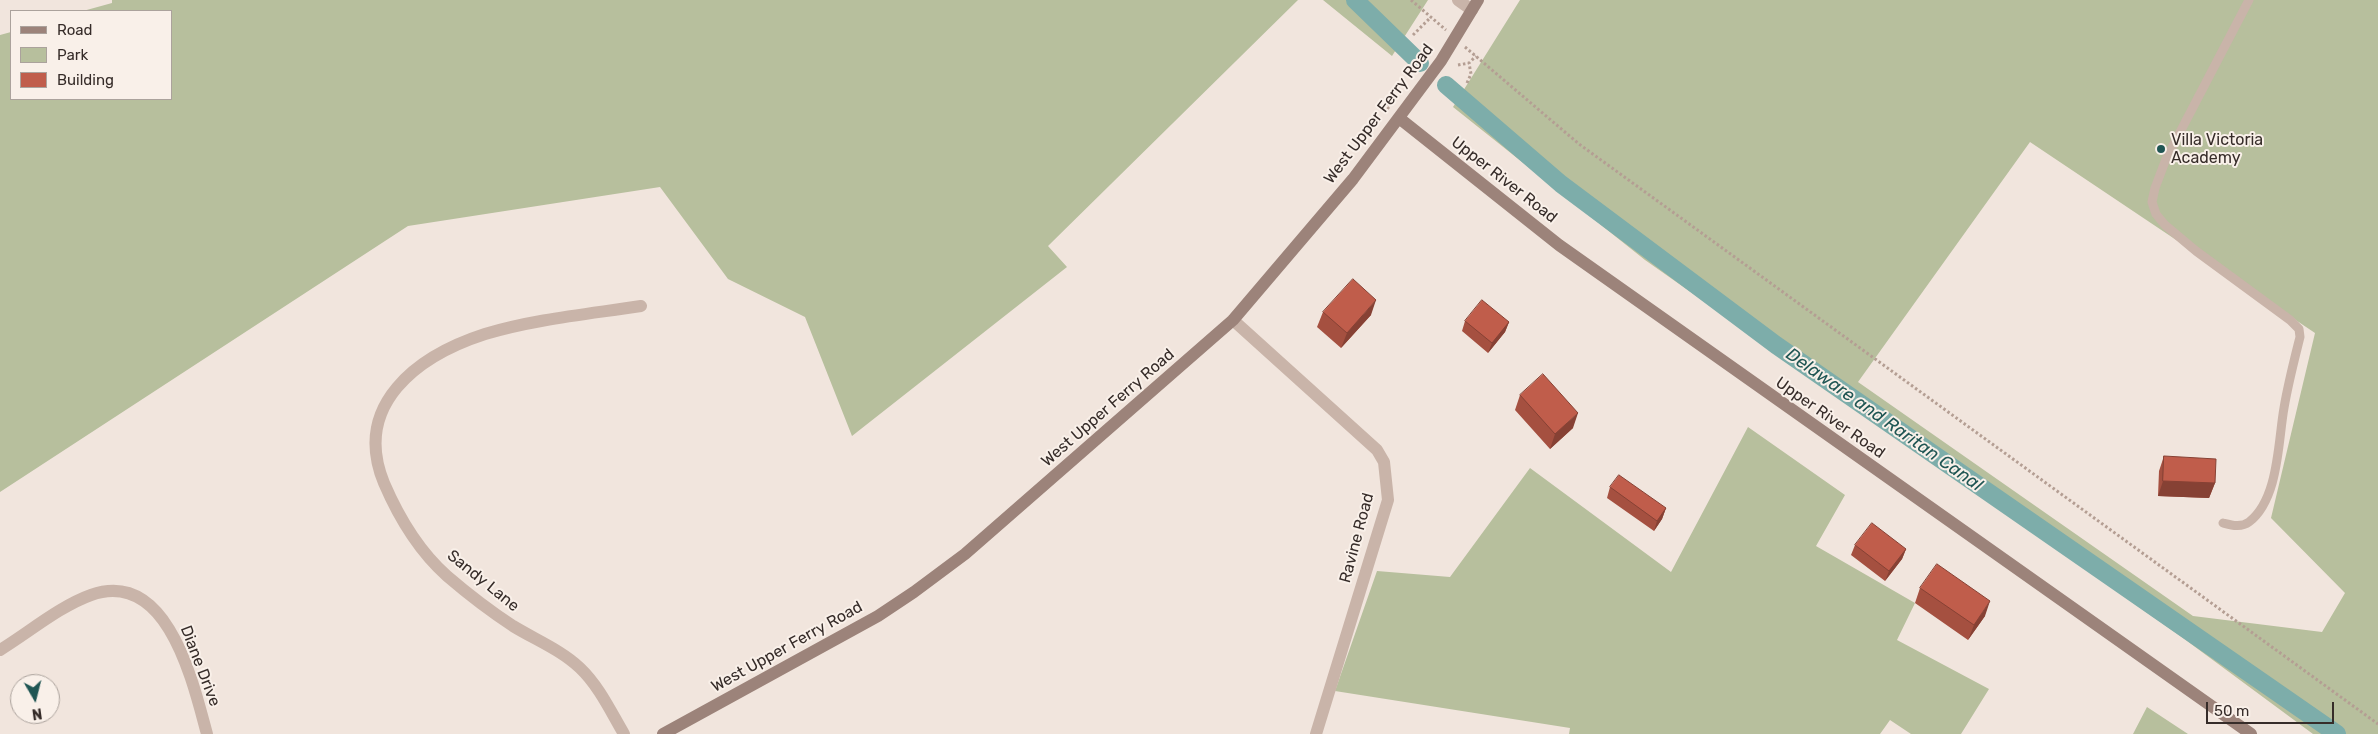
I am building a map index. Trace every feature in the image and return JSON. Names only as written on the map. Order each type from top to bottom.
[{"type":"main road","name":"West Upper Ferry Road","points":[[663,734],[878,616],[914,592],[965,554],[1233,320],[1353,179],[1441,61],[1475,5]]},
{"type":"main road","name":"Upper River Road","points":[[1399,118],[1567,250],[2251,734]]},
{"type":"street","points":[[1458,0],[1475,5]]},
{"type":"street","name":"Sandy Lane","points":[[624,734],[598,689],[581,669],[562,654],[514,626],[479,602],[428,556],[408,530],[392,502],[377,462],[375,433],[379,415],[387,398],[400,382],[427,362],[455,347],[484,335],[519,325],[641,306]]},
{"type":"street","name":"Ravine Road","points":[[1233,320],[1377,450],[1384,462],[1388,500],[1316,734]]},
{"type":"street","name":"Diane Drive","points":[[0,650],[77,601],[92,594],[124,593],[141,599],[155,609],[166,622],[197,697],[207,734]]},
{"type":"lane","points":[[2223,523],[2237,526],[2248,523],[2265,500],[2279,458],[2282,422],[2300,337],[2299,329],[2178,235],[2156,214],[2152,202],[2166,159],[2248,0]]},
{"type":"path","points":[[1411,0],[1448,33]]},
{"type":"path","points":[[1414,35],[1431,17]]},
{"type":"path","points":[[1466,47],[1579,144],[2378,724]]},
{"type":"path","points":[[1458,65],[1469,63],[1476,56]]},
{"type":"path","points":[[1466,83],[1471,74],[1469,63]]},
{"type":"green space","points":[[112,0],[1298,0],[1048,246],[1067,267],[852,436],[805,317],[728,279],[660,187],[408,226],[0,492],[0,35],[10,32],[10,100],[172,100],[172,10],[87,10],[112,3]]},
{"type":"green space","points":[[1323,0],[1428,0],[1392,56]]},
{"type":"green space","points":[[1520,0],[2378,0],[2378,734],[2313,734],[2183,638],[1645,260],[1453,107]],"holes":[[[2030,142],[2315,333],[2271,518],[2345,593],[2322,632],[2193,616],[1858,382]]]},
{"type":"green space","points":[[1748,427],[1845,495],[1816,546],[1915,603],[1897,640],[1989,689],[1961,734],[1911,734],[1890,720],[1880,734],[1569,734],[1570,728],[1335,691],[1377,571],[1450,577],[1530,468],[1671,572]]},
{"type":"green space","points":[[2147,707],[2188,734],[2133,734]]},
{"type":"building","points":[[1353,279],[1376,300],[1347,333],[1323,312]]},
{"type":"building","points":[[1482,300],[1509,322],[1492,343],[1465,321]]},
{"type":"building","points":[[1543,374],[1578,413],[1555,434],[1520,395]]},
{"type":"building","points":[[2164,456],[2216,459],[2215,483],[2163,481]]},
{"type":"building","points":[[1619,475],[1666,508],[1657,521],[1610,487]]},
{"type":"building","points":[[1872,523],[1906,549],[1889,571],[1855,545]]},
{"type":"building","points":[[1937,564],[1990,601],[1974,625],[1920,588]]},
{"type":"waterway","name":"Delaware and Raritan Canal","points":[[1355,0],[1420,63]]},
{"type":"waterway","name":"Delaware and Raritan Canal","points":[[1446,85],[1561,184],[1776,345],[2337,734]]},
{"type":"place","name":"Villa Victoria Academy","points":[[2161,149]]}]
